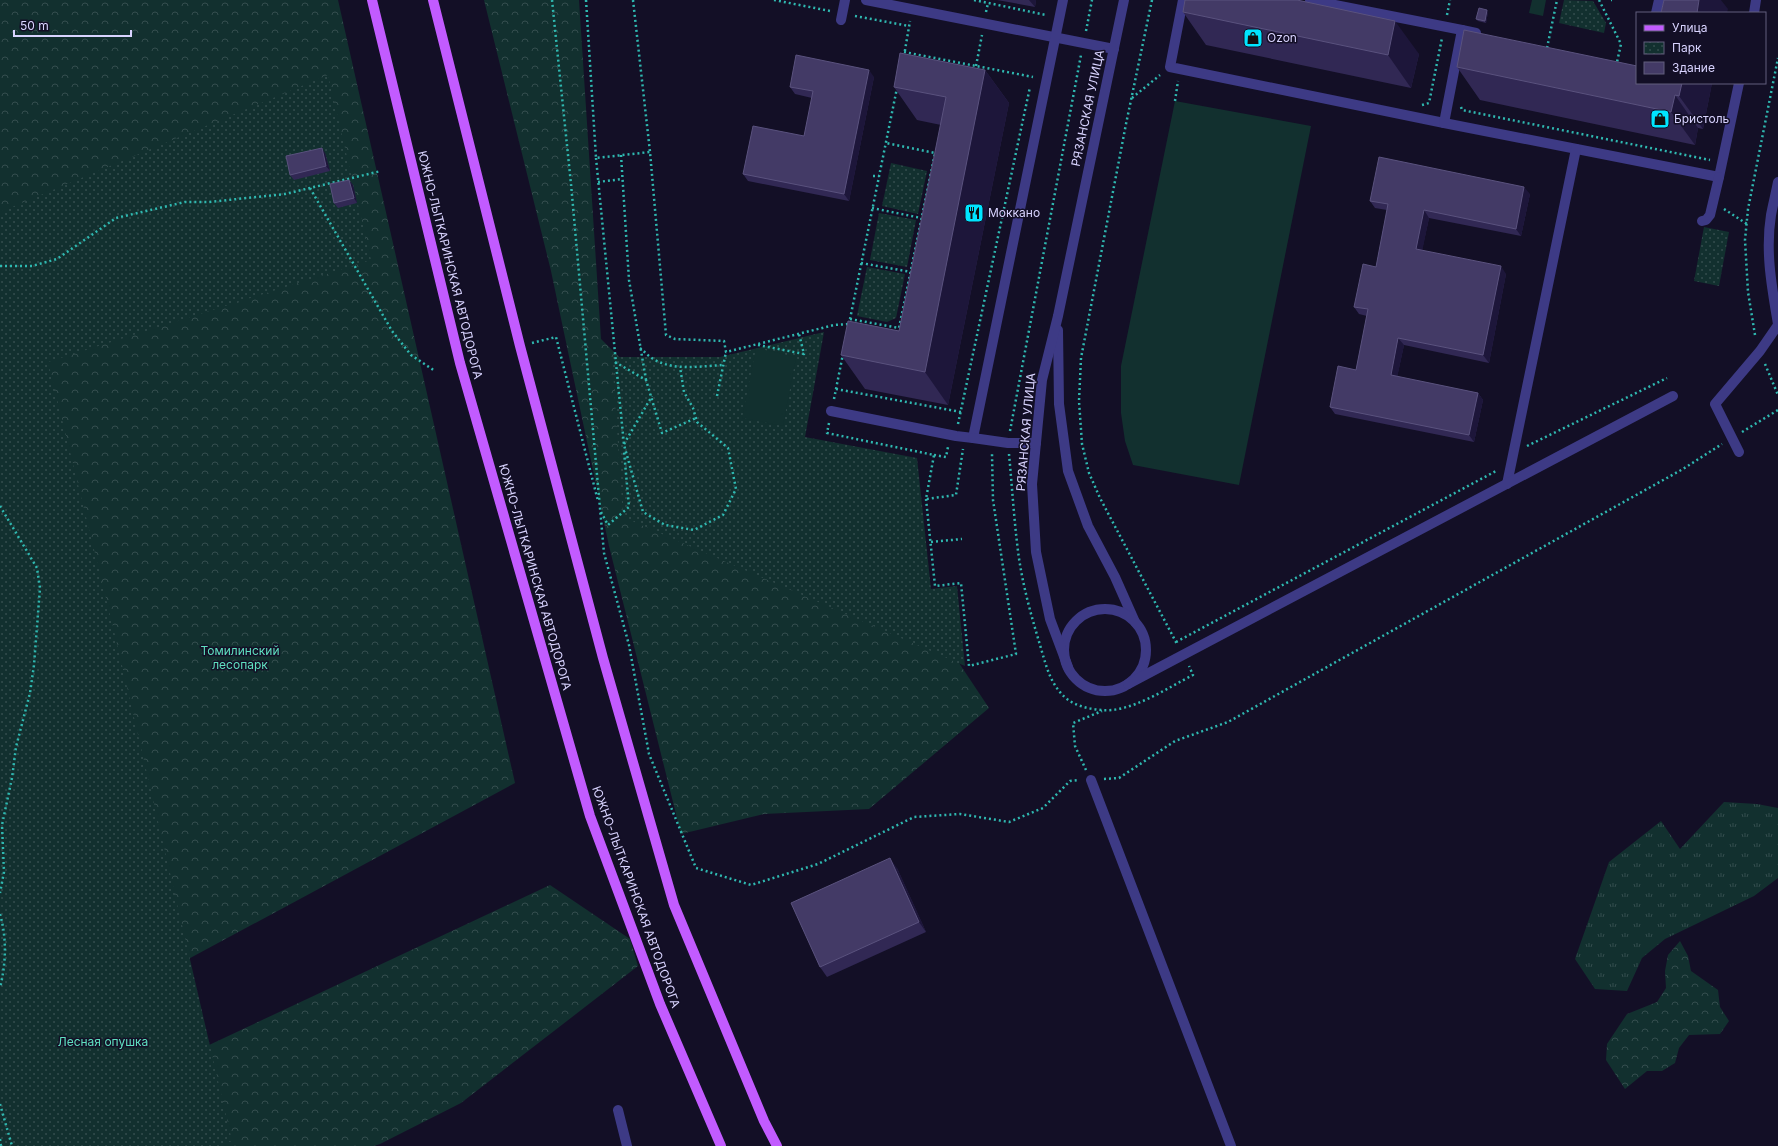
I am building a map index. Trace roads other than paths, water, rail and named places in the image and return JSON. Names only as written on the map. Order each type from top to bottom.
[{"type":"main road","name":"ЮЖНО-ЛЫТКАРИНСКАЯ АВТОДОРОГА","points":[[372,0],[460,363],[590,816],[660,1004],[722,1146]]},
{"type":"main road","points":[[433,0],[518,338],[603,658],[674,905],[761,1114],[777,1146]]},
{"type":"street","points":[[841,20],[845,0]]},
{"type":"street","points":[[866,0],[1114,49]]},
{"type":"street","points":[[973,438],[1063,0]]},
{"type":"street","name":"РЯЗАНСКАЯ УЛИЦА","points":[[1068,667],[1050,619],[1036,552],[1032,484],[1042,380],[1058,316],[1124,0]]},
{"type":"street","points":[[1183,0],[1170,67],[1719,178]]},
{"type":"street","points":[[1310,0],[1485,35]]},
{"type":"street","points":[[1656,12],[1659,0]]},
{"type":"street","points":[[1754,12],[1756,0]]},
{"type":"street","points":[[1444,123],[1462,30]]},
{"type":"street","points":[[1702,221],[1706,220],[1710,214],[1714,203],[1739,84]]},
{"type":"street","points":[[1507,484],[1576,149]]},
{"type":"street","points":[[1739,452],[1715,404],[1760,352],[1778,324],[1770,283],[1769,244],[1771,216],[1778,182]]},
{"type":"street","name":"РЯЗАНСКАЯ УЛИЦА","points":[[1058,316],[1058,404],[1068,471],[1088,526],[1115,578],[1135,622]]},
{"type":"street","points":[[1128,684],[1138,674],[1144,662],[1146,648],[1143,634],[1135,622],[1123,614],[1112,610],[1100,609],[1089,612],[1079,619],[1071,628],[1066,639],[1064,653],[1068,667],[1075,678],[1087,687],[1100,691],[1115,690],[1128,684],[1673,396]]},
{"type":"street","points":[[832,411],[953,436],[992,441],[1036,443]]},
{"type":"street","points":[[1091,780],[1231,1146]]},
{"type":"street","points":[[618,1110],[627,1146]]},
{"type":"place","name":"Ozon","points":[[1253,38]]},
{"type":"place","name":"Бристоль","points":[[1660,119]]},
{"type":"place","name":"Моккано","points":[[974,213]]},
{"type":"park label","name":"Томилинский лесопарк","points":[[240,658]]},
{"type":"park label","name":"Лесная опушка","points":[[103,1042]]}]
